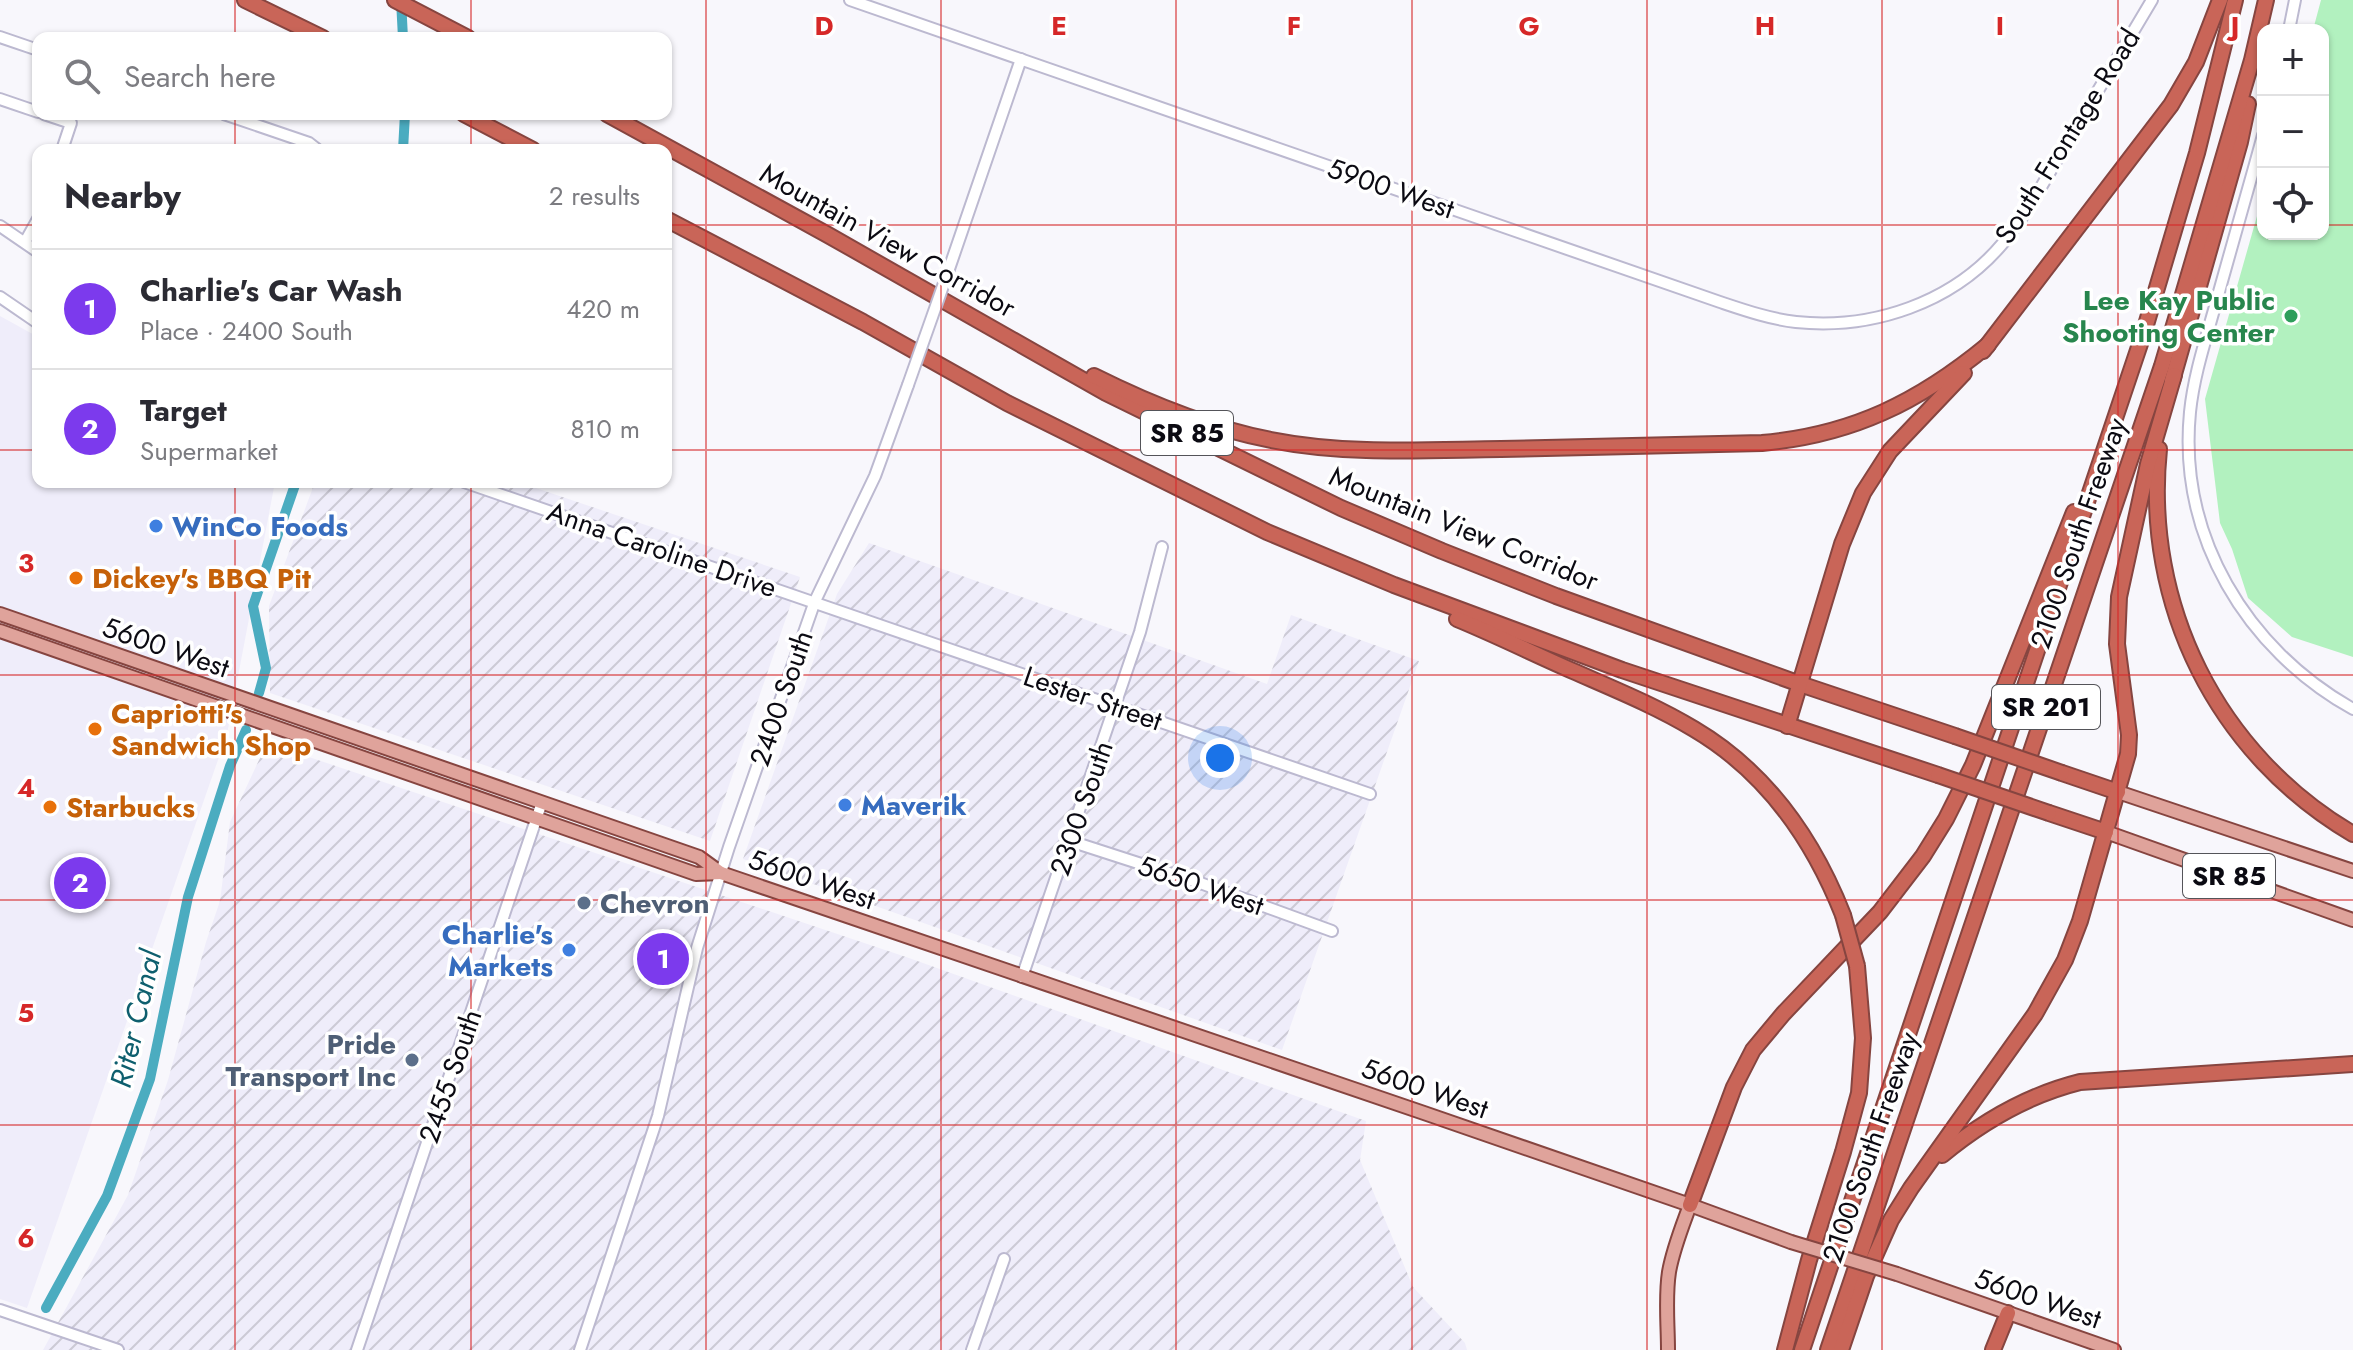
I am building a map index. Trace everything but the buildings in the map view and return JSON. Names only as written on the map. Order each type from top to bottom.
[{"type":"highway","points":[[245,0],[311,32]]},
{"type":"highway","points":[[395,0],[457,32]]},
{"type":"highway","points":[[1787,726],[1846,532],[1863,493],[1890,451],[1988,345],[2171,105],[2196,62],[2220,0]]},
{"type":"highway","name":"2100 South Freeway","points":[[1802,1350],[2168,257],[2235,0]]},
{"type":"highway","name":"2100 South Freeway","points":[[1828,1350],[2162,366],[2252,60],[2266,0]]},
{"type":"highway","points":[[1841,1350],[1882,1237],[1905,1196],[2035,1014],[2056,979],[2080,921],[2129,745],[2118,658],[2119,597],[2148,464],[2240,142],[2249,102],[2252,60]]},
{"type":"highway","points":[[476,120],[522,144]]},
{"type":"highway","name":"Mountain View Corridor","points":[[618,120],[661,144]]},
{"type":"highway","name":"Mountain View Corridor","points":[[672,150],[1106,393],[1341,508],[1556,596],[1800,684],[2118,792]]},
{"type":"highway","name":"SR 85","points":[[672,222],[863,322],[1007,403],[1267,532],[1525,635],[2106,832]]},
{"type":"highway","points":[[1008,336],[1144,400],[1206,423],[1295,444],[1370,451],[1762,443],[1802,438],[1842,429],[1895,408],[1948,376],[1988,345]]},
{"type":"highway","points":[[2174,375],[2160,444],[2156,512],[2166,578],[2183,635],[2208,688],[2250,748],[2298,795],[2353,834]]},
{"type":"highway","points":[[1690,1205],[1734,1087],[1753,1050],[1898,890],[1935,838],[1957,800],[2087,480],[2116,417]]},
{"type":"highway","points":[[1267,532],[1659,709],[1703,735],[1745,768],[1792,818],[1823,869],[1843,915],[1857,966],[1863,1038],[1859,1093],[1785,1350]]},
{"type":"highway","points":[[1921,1175],[1956,1143],[1993,1118],[2064,1086],[2097,1080],[2353,1064]]},
{"type":"highway","points":[[1993,1350],[2008,1313]]},
{"type":"main road","name":"5600 West","points":[[0,614],[699,857],[721,873],[1791,1242],[1897,1274],[2114,1350]]},
{"type":"main road","points":[[0,623],[27,624]]},
{"type":"main road","name":"5600 West","points":[[0,631],[696,874],[721,873]]},
{"type":"main road","name":"Mountain View Corridor","points":[[2118,792],[2353,871]]},
{"type":"main road","name":"SR 85","points":[[2106,832],[2353,920]]},
{"type":"main road","points":[[1668,1350],[1669,1271],[1690,1205]]},
{"type":"street","name":"5900 West","points":[[850,0],[1765,316],[1793,322],[1852,322],[1888,315],[1937,296]]},
{"type":"street","name":"South Frontage Road","points":[[1937,296],[1983,263],[2010,234],[2152,0]]},
{"type":"street","points":[[2290,24],[2295,0]]},
{"type":"street","points":[[0,37],[32,48]]},
{"type":"street","name":"2400 South","points":[[580,1350],[658,1116],[692,968],[721,873],[815,601],[875,476],[1021,59]]},
{"type":"street","points":[[0,99],[32,110]]},
{"type":"street","points":[[62,120],[71,123],[64,144]]},
{"type":"street","points":[[242,120],[310,144]]},
{"type":"street","points":[[2257,156],[2199,362],[2189,446],[2194,488],[2205,535],[2220,571],[2247,617],[2275,651],[2314,685],[2353,709]]},
{"type":"street","points":[[0,226],[32,247]]},
{"type":"street","points":[[25,242],[32,230]]},
{"type":"street","points":[[0,297],[32,319]]},
{"type":"street","name":"Anna Caroline Drive","points":[[482,488],[815,601]]},
{"type":"street","name":"2300 South","points":[[1022,977],[1116,706],[1149,603],[1162,547]]},
{"type":"street","name":"Lester Street","points":[[815,601],[1370,794]]},
{"type":"street","name":"2455 South","points":[[357,1350],[542,802]]},
{"type":"street","name":"5650 West","points":[[1070,841],[1203,884],[1332,931]]},
{"type":"street","points":[[972,1350],[1004,1259]]},
{"type":"street","points":[[0,1310],[118,1350]]},
{"type":"shaded area","points":[[0,316],[32,334],[32,488],[274,488],[227,734],[27,1308],[0,1299]]},
{"type":"shaded area","points":[[313,488],[536,488],[800,577],[710,841],[270,693],[269,606]]},
{"type":"shaded area","points":[[869,543],[1267,684],[1291,615],[1419,661],[1282,1050],[743,859],[837,594]]},
{"type":"shaded area","points":[[267,743],[909,958],[1366,1121],[1360,1160],[1413,1287],[1465,1343],[1467,1350],[43,1350],[128,1195],[168,1080],[220,901],[230,822]]},
{"type":"green space","name":"Lee Kay Public Shooting Center","points":[[2321,0],[2353,0],[2353,657],[2292,637],[2248,598],[2220,523],[2205,399],[2257,216],[2257,240],[2329,240],[2329,24],[2315,24]]},
{"type":"waterway","name":"Riter Canal","points":[[401,0],[403,32]]},
{"type":"waterway","name":"Riter Canal","points":[[403,144],[405,120]]},
{"type":"waterway","name":"Riter Canal","points":[[259,693],[266,668],[253,606],[294,488]]},
{"type":"waterway","name":"Riter Canal","points":[[46,1308],[107,1196],[150,1079],[188,897],[230,766],[246,730]]},
{"type":"place","name":"Lee Kay Public Shooting Center","points":[[2291,316]]},
{"type":"place","name":"WinCo Foods","points":[[156,526]]},
{"type":"place","name":"Dickey's BBQ Pit","points":[[76,578]]},
{"type":"place","name":"Capriotti's Sandwich Shop","points":[[95,729]]},
{"type":"place","name":"Maverik","points":[[845,805]]},
{"type":"place","name":"Starbucks","points":[[50,807]]},
{"type":"place","name":"Target","points":[[80,883]]},
{"type":"place","name":"Chevron","points":[[584,903]]},
{"type":"place","name":"Charlie's Markets","points":[[569,950]]},
{"type":"place","name":"Charlie's Car Wash","points":[[663,959]]},
{"type":"place","name":"Pride Transport Inc","points":[[412,1060]]}]
